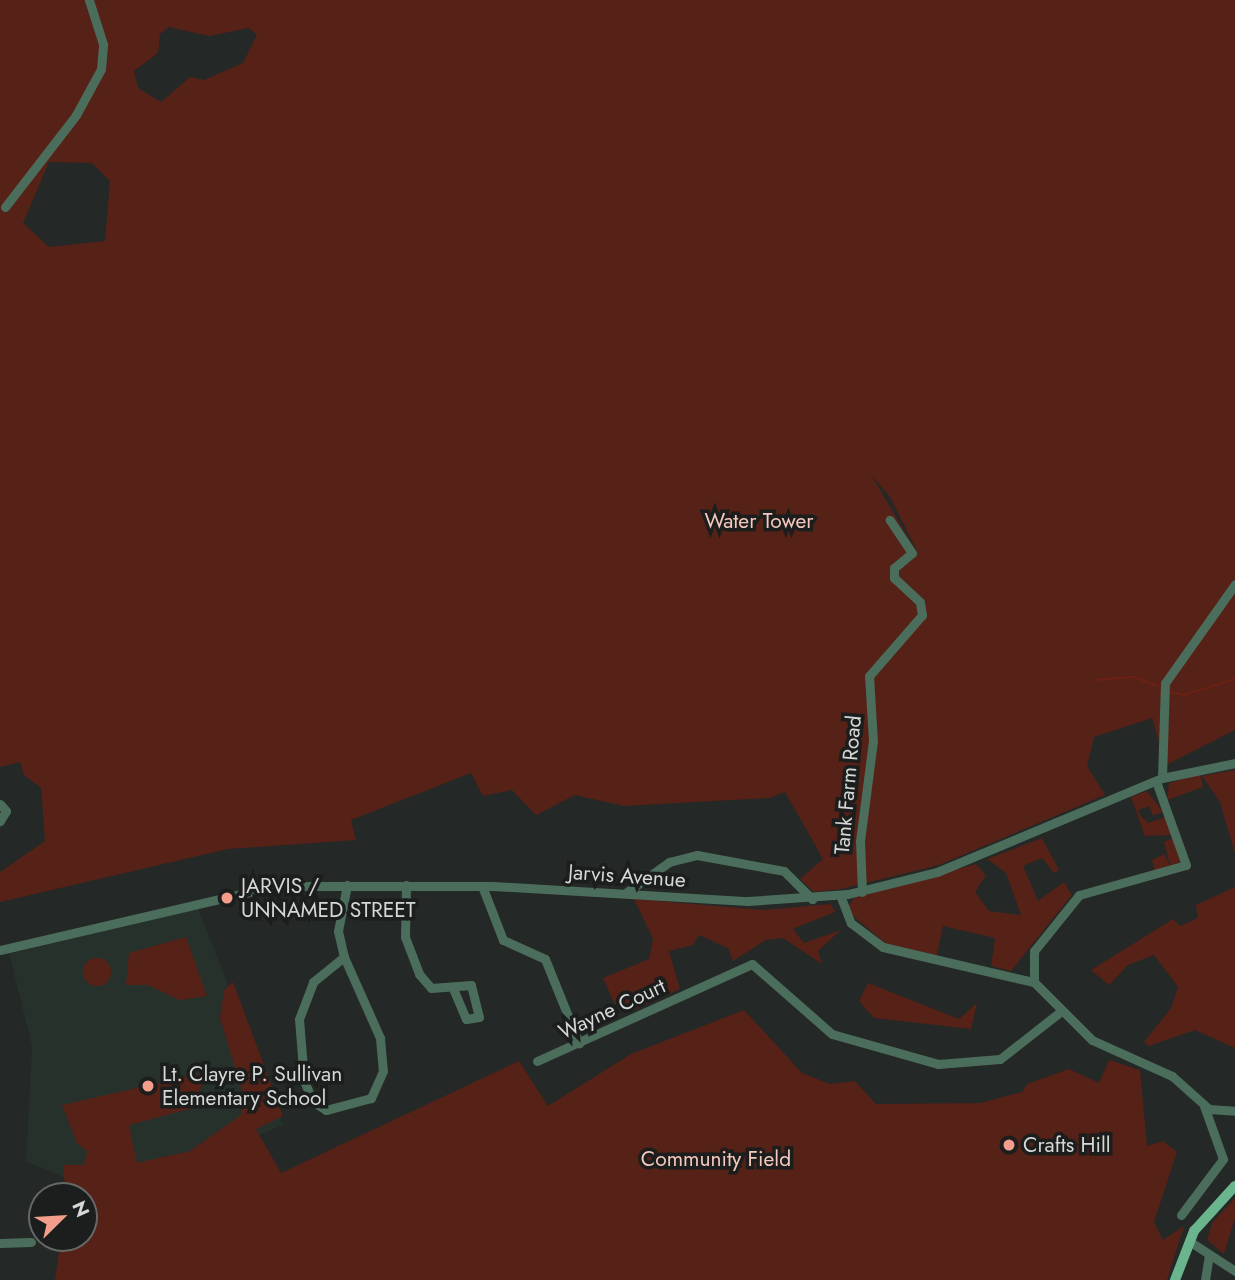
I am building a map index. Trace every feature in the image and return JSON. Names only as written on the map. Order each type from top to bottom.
[{"type":"main road","points":[[1175,1280],[1189,1241],[1210,1207],[1235,1185]]},
{"type":"street","points":[[5,206],[76,116],[101,69],[103,44],[89,0]]},
{"type":"street","name":"Tank Farm Road","points":[[862,892],[860,841],[873,741],[869,676],[922,615],[920,602],[894,579],[894,568],[912,553],[890,520]]},
{"type":"street","points":[[1034,982],[1034,951],[1075,898],[1186,865],[1159,779],[1165,682],[1235,584]]},
{"type":"street","name":"Jarvis Avenue","points":[[0,950],[239,891],[347,885],[482,886],[811,899],[862,892],[937,872],[1159,779],[1235,763]]},
{"type":"street","points":[[0,804],[6,811],[0,821]]},
{"type":"street","points":[[627,892],[669,862],[697,855],[784,871],[811,899]]},
{"type":"street","points":[[344,957],[313,982],[299,1019],[304,1081],[313,1102],[326,1110],[371,1098],[383,1071],[380,1038],[344,957],[339,921],[347,885]]},
{"type":"street","points":[[406,885],[405,937],[411,959],[427,986],[453,988]]},
{"type":"street","points":[[482,886],[503,940],[545,959],[579,1043]]},
{"type":"street","points":[[840,895],[851,923],[883,947],[1034,982],[1060,1012],[1098,1044],[1172,1076],[1204,1106],[1223,1158],[1181,1215]]},
{"type":"street","name":"Wayne Court","points":[[537,1061],[701,986],[756,965],[838,1037],[955,1066],[1005,1056],[1060,1012]]},
{"type":"street","points":[[1204,1106],[1235,1111]]},
{"type":"street","points":[[1189,1241],[1235,1271]]},
{"type":"street","points":[[0,1243],[28,1242]]},
{"type":"street","points":[[1205,1280],[1209,1255]]},
{"type":"shaded area","name":"Lt. Clayre P. Sullivan Elementary School","points":[[198,908],[283,1125],[238,1144],[72,1181],[26,1161],[32,1046],[9,954]]},
{"type":"green space","name":"Water Tower","points":[[0,0],[1235,0],[1235,730],[1166,765],[1152,718],[1094,737],[1087,766],[1105,795],[939,865],[841,889],[814,892],[800,879],[823,859],[785,792],[770,798],[624,806],[575,795],[536,815],[512,790],[483,796],[471,773],[351,820],[356,840],[228,849],[0,902],[0,872],[45,841],[41,788],[24,775],[20,762],[0,767]],"holes":[[[169,27],[209,36],[249,28],[257,35],[243,63],[204,80],[190,77],[161,102],[138,88],[134,71],[158,53],[160,34]],[[49,162],[92,163],[110,181],[105,241],[49,247],[23,223]],[[872,476],[890,497],[916,551]]]},
{"type":"green space","points":[[1235,770],[1235,854],[1220,802],[1202,776]]},
{"type":"green space","points":[[1200,774],[1203,787],[1167,800],[1169,783]]},
{"type":"green space","points":[[1147,791],[1163,812],[1153,816],[1149,806],[1138,810],[1141,816],[1148,823],[1166,817],[1172,835],[1145,836],[1131,797]]},
{"type":"green space","points":[[1042,838],[1059,870],[1054,873],[1042,858],[1023,866],[1038,901],[1064,882],[1072,895],[1011,971],[991,966],[995,938],[943,926],[936,959],[890,947],[846,910],[854,898],[976,864],[986,875],[975,892],[989,911],[1021,915],[1006,873],[987,859]]},
{"type":"green space","points":[[1174,838],[1182,861],[1170,866],[1164,842]]},
{"type":"green space","points":[[1164,854],[1170,866],[1155,872],[1152,860]]},
{"type":"green space","points":[[1235,887],[1235,1048],[1195,1030],[1149,1046],[1144,1042],[1171,1008],[1178,987],[1154,955],[1128,965],[1109,985],[1091,970],[1173,919],[1180,926],[1198,918],[1196,905]]},
{"type":"green space","points":[[634,899],[763,910],[831,904],[835,912],[793,929],[804,943],[841,930],[818,951],[822,964],[783,938],[766,940],[733,961],[728,948],[699,935],[693,945],[669,951],[680,989],[630,1012],[615,1005],[603,978],[649,959],[653,939]]},
{"type":"green space","points":[[186,937],[207,996],[179,1000],[148,985],[126,985],[129,953]]},
{"type":"green space","points":[[97,958],[107,962],[111,972],[107,982],[97,986],[87,982],[83,972],[87,962]]},
{"type":"green space","name":"Community Field","points":[[233,982],[283,1116],[256,1129],[281,1173],[519,1061],[548,1106],[631,1054],[744,1010],[802,1073],[830,1084],[855,1081],[876,1104],[980,1103],[1022,1092],[1027,1084],[1069,1069],[1099,1083],[1109,1060],[1140,1070],[1147,1146],[1163,1141],[1177,1152],[1154,1222],[1163,1240],[1184,1226],[1167,1280],[55,1280],[59,1252],[98,1252],[98,1182],[65,1182],[63,1165],[84,1165],[87,1151],[77,1143],[62,1105],[207,1072],[193,1108],[129,1125],[137,1163],[190,1151],[241,1115],[243,1094],[220,1018],[224,990]]},
{"type":"green space","points":[[868,983],[959,1019],[977,1003],[971,1029],[874,1018],[859,1001]]},
{"type":"green space","points":[[1235,1198],[1235,1218],[1224,1254],[1207,1240],[1212,1223]]},
{"type":"waterway","points":[[1097,680],[1134,677],[1157,686]]},
{"type":"waterway","points":[[1171,692],[1184,695],[1235,679]]},
{"type":"place","name":"JARVIS / UNNAMED STREET","points":[[227,898]]},
{"type":"place","name":"Lt. Clayre P. Sullivan Elementary School","points":[[148,1086]]},
{"type":"place","name":"Crafts Hill","points":[[1009,1145]]}]
